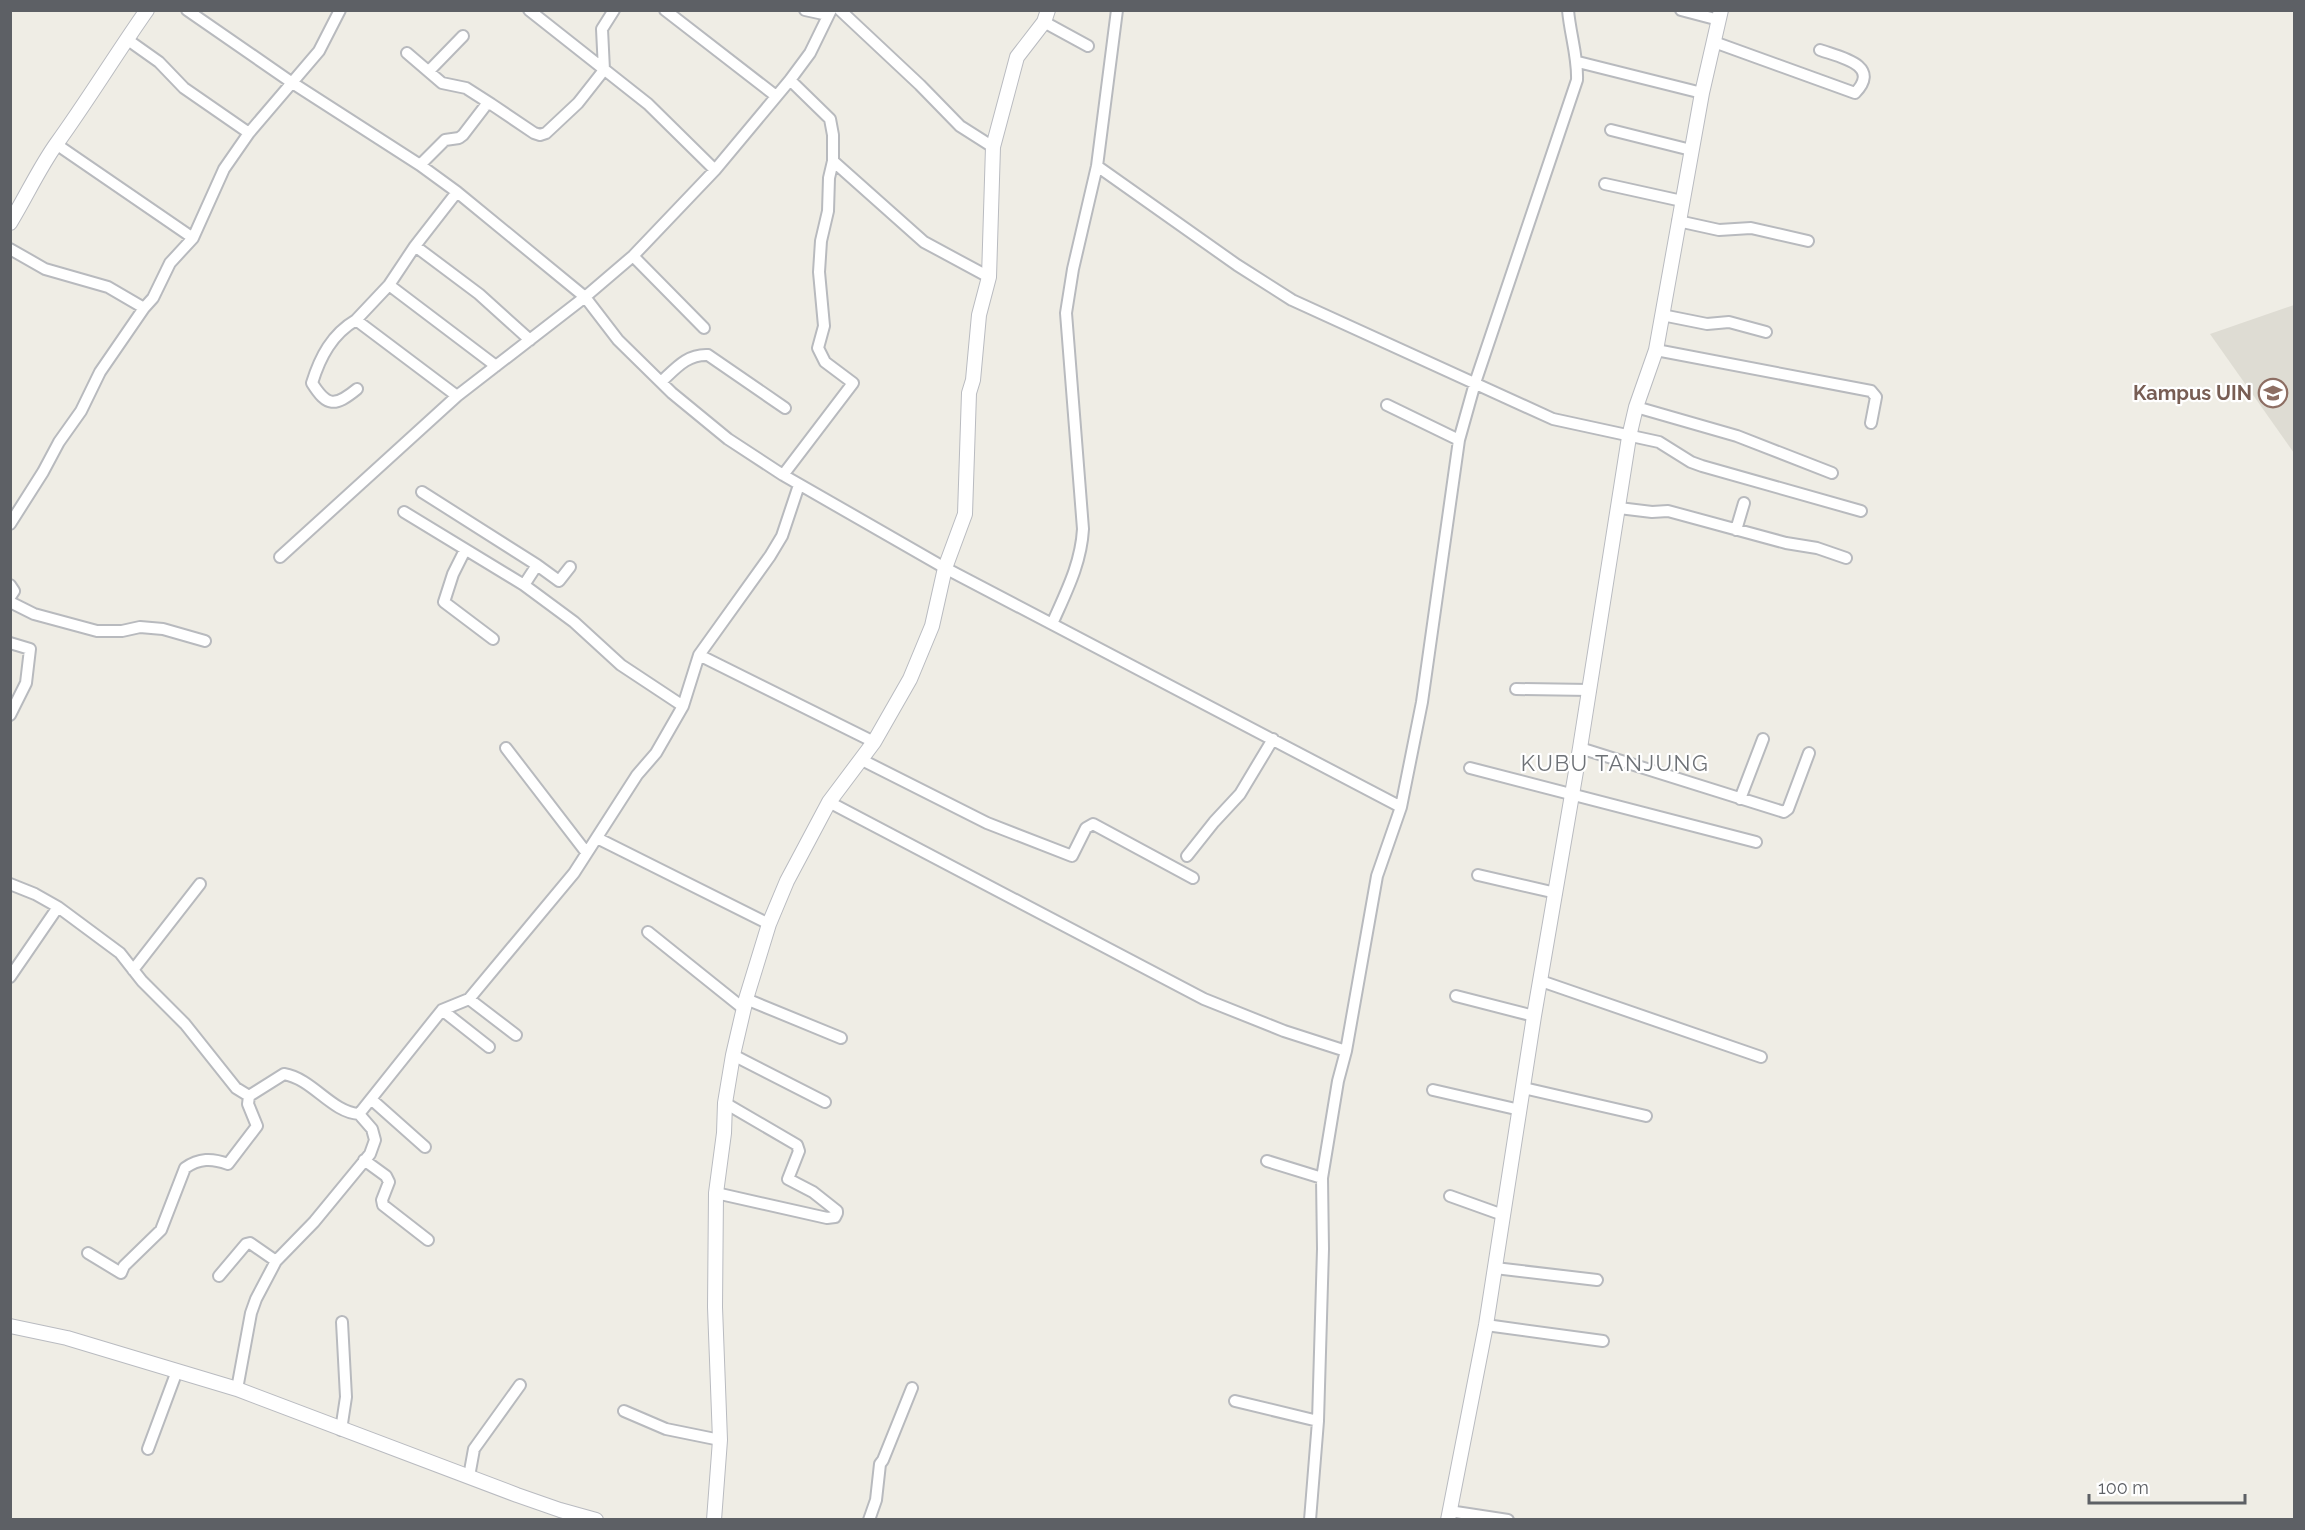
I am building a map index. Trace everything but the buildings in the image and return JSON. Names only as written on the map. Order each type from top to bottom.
[{"type":"street","points":[[10,223],[56,144],[147,10]]},
{"type":"street","points":[[187,10],[457,192],[585,297],[618,340],[661,382],[728,439],[799,485],[945,568],[1401,807]]},
{"type":"street","points":[[10,524],[43,472],[58,442],[81,411],[100,372],[159,289],[170,263],[193,238],[224,169],[249,133],[319,51],[340,10]]},
{"type":"street","points":[[529,10],[648,104],[715,170]]},
{"type":"street","points":[[407,53],[442,83],[466,88],[540,135],[546,133],[578,103],[604,70],[602,29],[614,10]]},
{"type":"street","points":[[664,10],[776,96]]},
{"type":"street","points":[[280,557],[457,396],[585,297],[633,256],[715,170],[810,53],[829,13],[805,10]]},
{"type":"street","points":[[840,10],[960,126],[993,147]]},
{"type":"street","points":[[1052,624],[1077,567],[1082,548],[1083,529],[1066,313],[1073,269],[1097,166],[1117,10]]},
{"type":"street","points":[[1310,1520],[1318,1421],[1323,1249],[1322,1178],[1338,1081],[1346,1051],[1377,876],[1401,807],[1422,702],[1459,440],[1475,383],[1576,80],[1578,62],[1570,34],[1568,10]]},
{"type":"street","points":[[1508,1520],[1448,1515],[1486,1325],[1534,1016],[1581,748],[1629,436],[1636,407],[1656,350],[1691,150],[1720,15],[1681,10]]},
{"type":"street","points":[[714,1520],[720,1440],[715,1307],[716,1193],[724,1133],[725,1103],[745,1004],[769,924],[787,881],[829,802],[874,742],[891,708],[910,679],[932,627],[945,568],[965,514],[969,393],[973,380],[979,315],[989,277],[993,147],[1017,57],[1046,16],[1088,46]]},
{"type":"street","points":[[429,71],[463,36]]},
{"type":"street","points":[[128,40],[159,62],[184,88],[249,133]]},
{"type":"street","points":[[1714,42],[1855,93],[1862,85],[1864,73],[1857,64],[1820,50]]},
{"type":"street","points":[[1578,62],[1702,93]]},
{"type":"street","points":[[783,475],[853,383],[825,362],[818,348],[824,326],[819,272],[821,241],[828,211],[829,178],[833,161],[833,135],[830,120],[790,80]]},
{"type":"street","points":[[420,165],[445,140],[463,135],[486,105],[491,104]]},
{"type":"street","points":[[1611,130],[1691,150]]},
{"type":"street","points":[[56,144],[193,238]]},
{"type":"street","points":[[833,161],[924,242],[989,277]]},
{"type":"street","points":[[1097,166],[1237,266],[1292,300],[1553,419],[1659,442],[1691,462],[1702,466],[1861,511]]},
{"type":"street","points":[[1605,184],[1682,201]]},
{"type":"street","points":[[357,388],[338,403],[321,397],[312,383],[320,358],[344,327],[356,320],[389,285],[415,246],[457,192]]},
{"type":"street","points":[[1678,221],[1724,231],[1750,228],[1808,241]]},
{"type":"street","points":[[415,246],[479,294],[530,340]]},
{"type":"street","points":[[10,249],[45,269],[108,287],[144,308]]},
{"type":"street","points":[[633,256],[704,328]]},
{"type":"street","points":[[389,285],[496,366]]},
{"type":"street","points":[[1662,315],[1707,324],[1729,322],[1766,332]]},
{"type":"street","points":[[356,320],[457,396]]},
{"type":"street","points":[[1656,350],[1871,391],[1876,397],[1871,423]]},
{"type":"street","points":[[661,382],[688,358],[708,355],[784,408]]},
{"type":"street","points":[[1387,405],[1459,440]]},
{"type":"street","points":[[1636,407],[1746,439],[1832,473]]},
{"type":"street","points":[[359,1114],[442,1010],[469,999],[574,873],[637,775],[656,753],[683,706],[699,655],[782,536],[799,485]]},
{"type":"street","points":[[422,492],[559,581],[570,567]]},
{"type":"street","points":[[1736,530],[1744,503]]},
{"type":"street","points":[[1619,507],[1668,512],[1786,543],[1817,548],[1846,558]]},
{"type":"street","points":[[404,512],[524,585],[574,622],[621,665],[683,706]]},
{"type":"street","points":[[465,550],[453,574],[444,602],[493,639]]},
{"type":"street","points":[[524,585],[537,565]]},
{"type":"street","points":[[10,585],[14,591],[10,597]]},
{"type":"street","points":[[10,602],[34,614],[97,631],[122,631],[140,627],[163,629],[205,641]]},
{"type":"street","points":[[10,643],[30,650],[26,683],[10,715]]},
{"type":"street","points":[[699,655],[874,742]]},
{"type":"street","points":[[1516,689],[1590,690]]},
{"type":"street","points":[[1740,799],[1763,739]]},
{"type":"street","points":[[1187,856],[1240,794],[1273,740]]},
{"type":"street","points":[[506,748],[586,852]]},
{"type":"street","points":[[1581,748],[1784,812],[1788,809],[1809,753]]},
{"type":"street","points":[[862,760],[987,823],[1051,849],[1072,856],[1086,828],[1093,824],[1193,878]]},
{"type":"street","points":[[1470,768],[1756,842]]},
{"type":"street","points":[[829,802],[1204,999],[1284,1031],[1346,1051]]},
{"type":"street","points":[[597,838],[769,924]]},
{"type":"street","points":[[1478,875],[1556,893]]},
{"type":"street","points":[[133,970],[200,884]]},
{"type":"street","points":[[10,885],[35,894],[58,907],[120,953],[133,970],[185,1024],[236,1088],[249,1096]]},
{"type":"street","points":[[10,977],[58,907]]},
{"type":"street","points":[[648,932],[745,1004],[841,1038]]},
{"type":"street","points":[[1541,981],[1761,1057]]},
{"type":"street","points":[[1456,996],[1534,1016]]},
{"type":"street","points":[[469,999],[516,1035]]},
{"type":"street","points":[[442,1010],[489,1047]]},
{"type":"street","points":[[733,1055],[825,1102]]},
{"type":"street","points":[[237,1389],[251,1313],[276,1261],[314,1222],[370,1154],[375,1140],[372,1129],[359,1114],[348,1113],[302,1080],[284,1074],[249,1096]]},
{"type":"street","points":[[1524,1088],[1646,1116]]},
{"type":"street","points":[[1433,1090],[1520,1110]]},
{"type":"street","points":[[88,1253],[121,1273],[124,1266],[161,1230],[185,1168],[194,1162],[214,1159],[228,1164],[246,1143],[258,1126],[248,1104],[249,1096]]},
{"type":"street","points":[[371,1099],[425,1147]]},
{"type":"street","points":[[716,1193],[827,1218],[835,1217],[837,1213],[837,1210],[817,1194],[788,1179],[799,1151],[796,1145],[725,1103]]},
{"type":"street","points":[[364,1160],[386,1176],[389,1182],[382,1200],[383,1205],[428,1240]]},
{"type":"street","points":[[1267,1161],[1322,1178]]},
{"type":"street","points":[[1450,1196],[1503,1215]]},
{"type":"street","points":[[219,1276],[246,1244],[250,1243],[276,1261]]},
{"type":"street","points":[[1495,1268],[1597,1280]]},
{"type":"street","points":[[341,1430],[346,1397],[342,1322]]},
{"type":"street","points":[[1486,1325],[1603,1341]]},
{"type":"street","points":[[10,1326],[67,1338],[237,1389],[341,1430],[560,1510],[597,1520]]},
{"type":"street","points":[[148,1449],[177,1371]]},
{"type":"street","points":[[467,1476],[474,1449],[520,1385]]},
{"type":"street","points":[[869,1520],[876,1500],[880,1464],[884,1460],[912,1388]]},
{"type":"street","points":[[1235,1401],[1318,1421]]},
{"type":"street","points":[[624,1411],[666,1429],[720,1440]]},
{"type":"shaded area","name":"Kampus UIN","points":[[2294,305],[2294,453],[2210,334]]},
{"type":"place","name":"Kampus UIN","points":[[2273,393]]},
{"type":"district","name":"KUBU TANJUNG","points":[[1615,763]]}]
